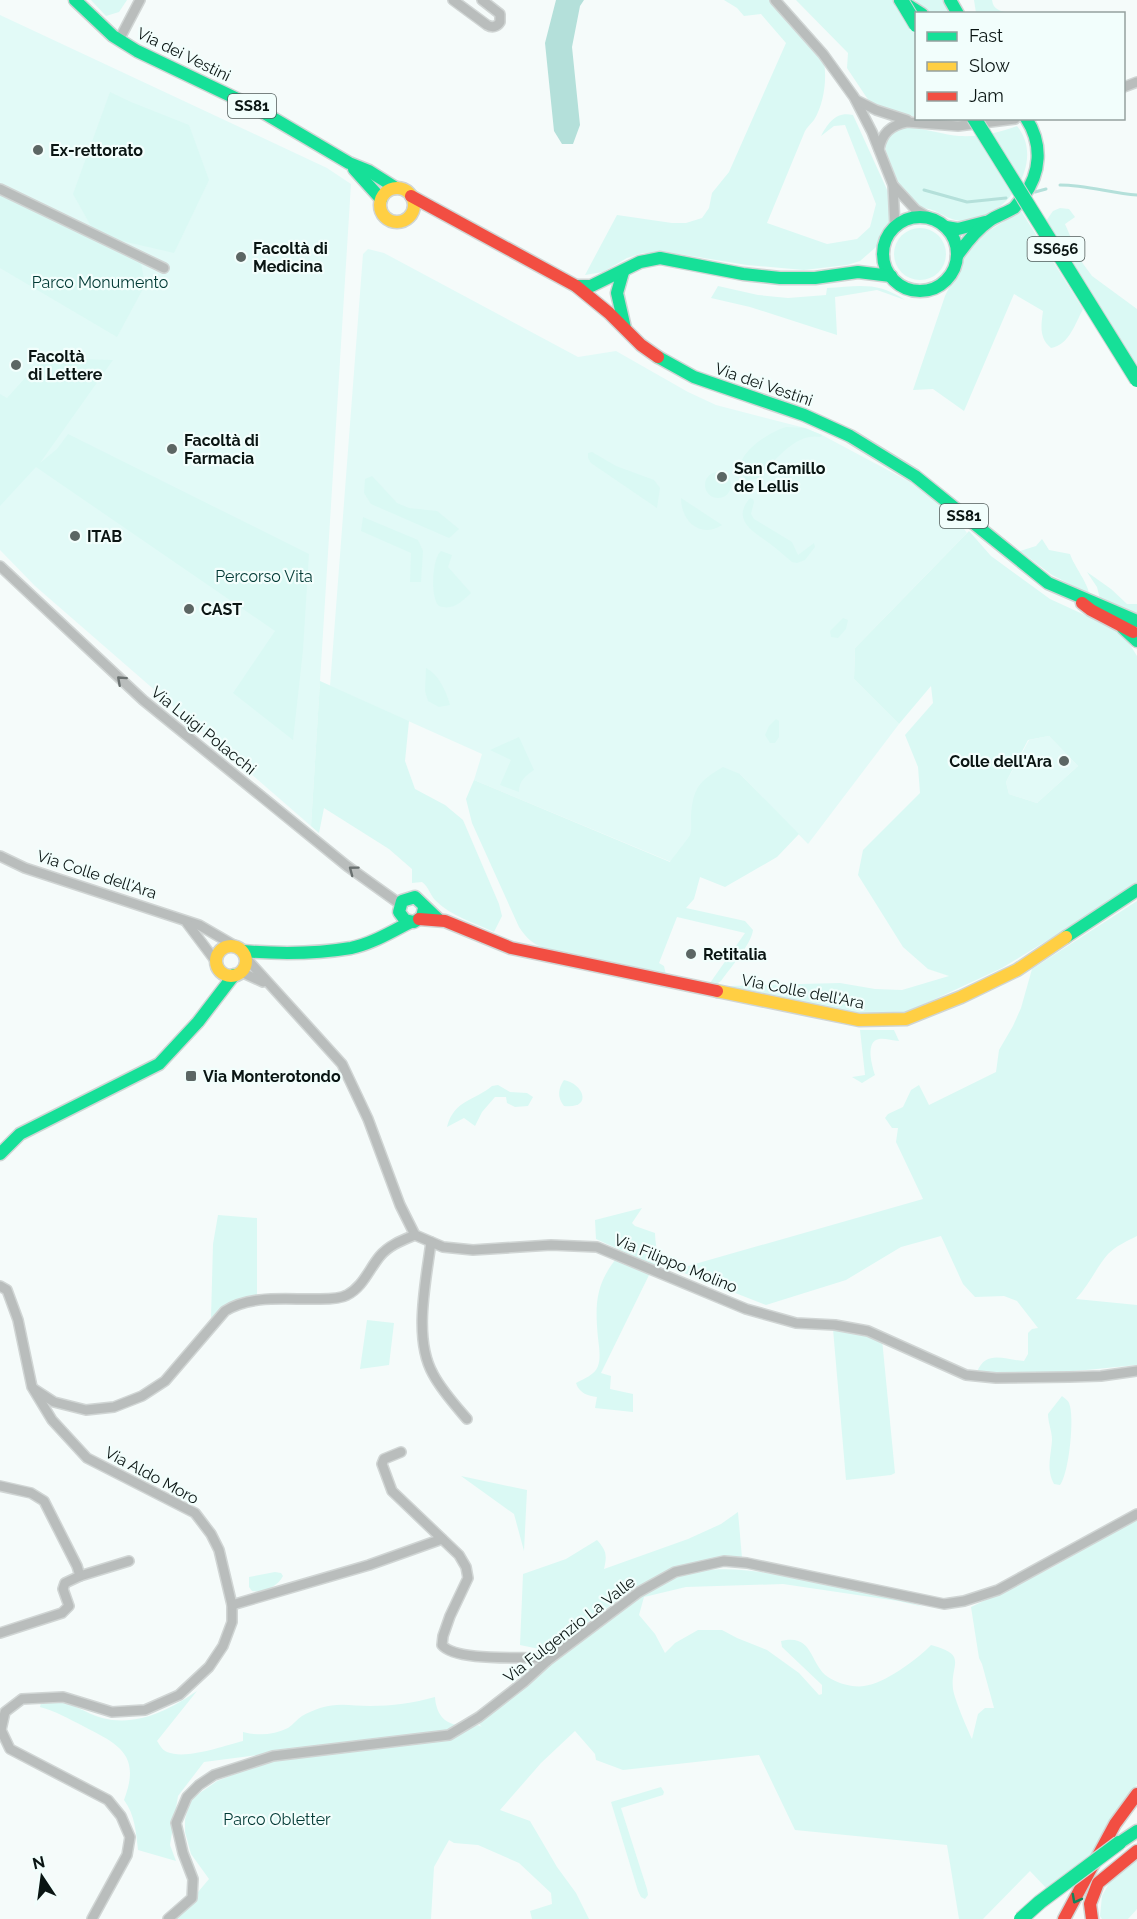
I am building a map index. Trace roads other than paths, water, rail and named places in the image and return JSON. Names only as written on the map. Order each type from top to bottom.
[{"type":"main road","name":"Via dei Vestini","points":[[75,0],[119,40],[137,51],[255,107],[396,188]]},
{"type":"main road","points":[[900,0],[919,12]]},
{"type":"main road","points":[[900,0],[915,23]]},
{"type":"main road","name":"SS656","points":[[976,120],[1137,380]]},
{"type":"main road","points":[[858,272],[876,258],[890,233],[906,220],[918,217],[930,219],[946,227],[958,229],[989,221],[1015,207],[1033,183],[1038,165],[1032,127],[1027,120]]},
{"type":"main road","name":"Via dei Vestini","points":[[349,163],[381,199]]},
{"type":"main road","points":[[396,188],[411,196],[414,204],[412,212],[401,222],[389,220],[380,210],[381,199],[388,190],[396,188]]},
{"type":"main road","name":"Via dei Vestini","points":[[411,196],[576,286],[640,345],[666,363],[694,377],[804,416],[850,436],[915,476],[1048,583],[1137,621]]},
{"type":"main road","name":"Via dei Vestini","points":[[412,212],[443,213]]},
{"type":"main road","points":[[957,256],[967,242],[989,221]]},
{"type":"main road","points":[[883,249],[886,268],[900,285],[912,290],[930,289],[947,279],[954,269],[957,256],[956,246],[946,227]]},
{"type":"main road","points":[[595,302],[605,297],[610,284],[623,272],[640,262],[660,258],[743,274],[780,278],[815,278],[858,272],[891,276]]},
{"type":"main road","points":[[576,286],[610,284]]},
{"type":"main road","points":[[610,284],[626,330]]},
{"type":"main road","name":"Via dei Vestini","points":[[1071,594],[1090,610],[1137,634]]},
{"type":"main road","points":[[1123,628],[1137,641]]},
{"type":"main road","name":"Via Colle dell'Ara","points":[[242,962],[282,954],[352,948],[372,941],[418,916],[438,920],[511,948],[859,1020],[906,1019],[961,997],[1017,970],[1137,890]]},
{"type":"main road","points":[[391,931],[400,908],[408,897],[415,897],[421,901],[418,916],[402,918],[400,908]]},
{"type":"main road","points":[[214,1000],[218,955],[224,948],[242,962]]},
{"type":"main road","points":[[218,967],[226,975],[242,962]]},
{"type":"main road","points":[[0,1154],[20,1134],[159,1064],[214,1000],[242,962]]},
{"type":"main road","points":[[1064,1919],[1074,1905],[1112,1827],[1137,1794]]},
{"type":"main road","points":[[1021,1919],[1040,1902],[1137,1831]]},
{"type":"main road","points":[[1092,1919],[1090,1904],[1098,1883],[1137,1851]]},
{"type":"street","points":[[119,40],[140,0]]},
{"type":"street","points":[[453,0],[489,26],[497,26],[500,22],[500,14],[482,0]]},
{"type":"street","points":[[776,0],[823,54],[855,99],[893,184],[895,227]]},
{"type":"street","points":[[855,99],[876,110],[915,122]]},
{"type":"street","points":[[879,149],[881,141],[891,127],[898,123],[915,122],[958,126],[1007,120]]},
{"type":"street","points":[[893,184],[916,210],[930,219]]},
{"type":"street","points":[[0,189],[164,268]]},
{"type":"street","name":"Via Luigi Polacchi","points":[[0,566],[143,700],[400,908]]},
{"type":"street","name":"Via Colle dell'Ara","points":[[0,856],[25,868],[199,925],[242,962]]},
{"type":"street","points":[[185,921],[218,967]]},
{"type":"street","points":[[32,1387],[54,1402],[86,1410],[114,1407],[133,1400],[165,1381],[225,1311],[232,1306],[249,1300],[329,1299],[346,1296],[362,1283],[380,1255],[393,1245],[416,1235],[400,1205],[368,1119],[342,1064],[268,984],[242,962]]},
{"type":"street","name":"Via Filippo Molino","points":[[416,1235],[443,1247],[473,1250],[551,1245],[597,1247],[746,1309],[796,1323],[868,1330],[966,1375],[996,1378],[1069,1377],[1101,1376],[1137,1371]]},
{"type":"street","points":[[431,1242],[423,1297],[425,1353],[432,1373],[467,1419]]},
{"type":"street","name":"Via Aldo Moro","points":[[0,1286],[7,1290],[18,1320],[32,1387],[52,1420],[87,1458],[195,1513],[211,1534],[219,1550],[232,1605],[232,1622],[223,1646],[209,1667],[179,1695],[146,1710],[112,1712],[63,1697],[22,1699],[5,1712],[1,1730],[10,1749],[108,1800],[121,1816],[130,1837],[127,1855],[92,1919]]},
{"type":"street","points":[[401,1452],[384,1459],[382,1464],[393,1491],[459,1555],[466,1568],[468,1578],[443,1636],[442,1645],[446,1651],[466,1655],[539,1658],[547,1661]]},
{"type":"street","points":[[0,1486],[31,1493],[44,1501],[80,1576]]},
{"type":"street","name":"Via Fulgenzio La Valle","points":[[168,1919],[192,1898],[193,1880],[183,1853],[176,1823],[187,1797],[199,1785],[214,1775],[273,1756],[449,1734],[479,1717],[524,1683],[547,1661],[639,1592],[675,1572],[724,1562],[747,1563],[944,1604],[998,1590],[1137,1515]]},
{"type":"street","points":[[232,1605],[369,1565],[442,1539]]},
{"type":"street","points":[[0,1633],[62,1613],[69,1606],[63,1589],[65,1582],[129,1561]]},
{"type":"waterway","points":[[1060,185],[1137,195]]},
{"type":"waterway","points":[[1035,192],[1046,189]]},
{"type":"waterway","points":[[924,190],[967,202],[1006,198]]},
{"type":"place","name":"Ex-rettorato","points":[[38,150]]},
{"type":"place","name":"Facoltà di Medicina","points":[[241,257]]},
{"type":"place","name":"Facoltà di Lettere","points":[[16,365]]},
{"type":"place","name":"Facoltà di Farmacia","points":[[172,449]]},
{"type":"place","name":"San Camillo de Lellis","points":[[722,477]]},
{"type":"place","name":"ITAB","points":[[75,536]]},
{"type":"place","name":"CAST","points":[[189,609]]},
{"type":"place","name":"Colle dell'Ara","points":[[1064,761]]},
{"type":"place","name":"Retitalia","points":[[691,954]]},
{"type":"place","name":"Via Monterotondo","points":[[191,1076]]},
{"type":"park label","name":"Parco Monumento","points":[[100,282]]},
{"type":"park label","name":"Percorso Vita","points":[[264,576]]},
{"type":"park label","name":"Parco Obletter","points":[[277,1819]]}]
